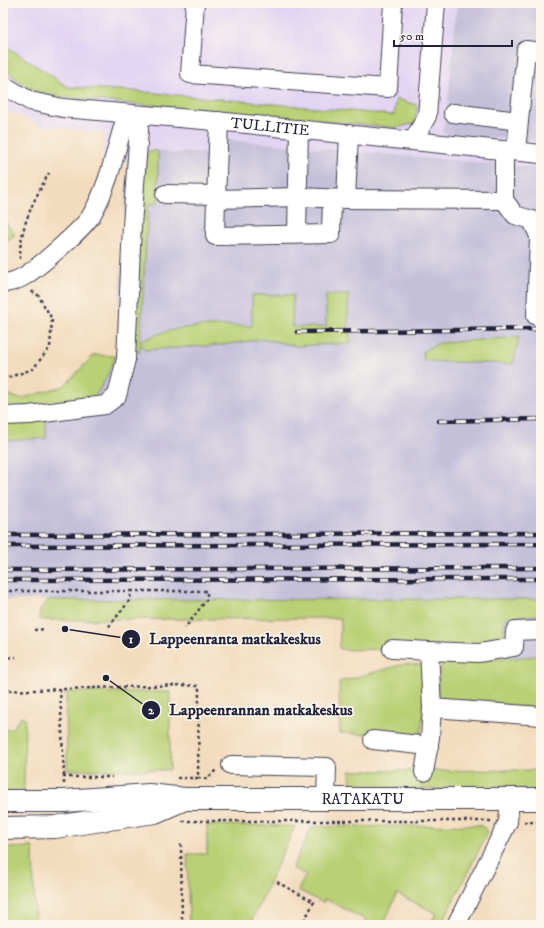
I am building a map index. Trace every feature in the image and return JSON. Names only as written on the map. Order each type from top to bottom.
[{"type":"main road","name":"RATAKATU","points":[[3,801],[64,801],[149,794],[185,799],[541,799]]},
{"type":"main road","name":"RATAKATU","points":[[3,828],[55,828],[155,812],[185,799]]},
{"type":"street","points":[[195,3],[190,74],[388,88],[394,3]]},
{"type":"street","points":[[413,141],[427,116],[436,3]]},
{"type":"street","points":[[536,316],[540,240],[532,220],[515,215],[504,200],[510,151],[519,121],[526,50],[541,52]]},
{"type":"street","name":"TULLITIE","points":[[3,85],[30,101],[63,108],[219,121],[541,154]]},
{"type":"street","points":[[12,281],[27,276],[63,244],[92,215],[134,114]]},
{"type":"street","points":[[3,416],[29,415],[105,405],[117,396],[126,359],[132,226],[134,114]]},
{"type":"street","points":[[452,114],[519,121]]},
{"type":"street","points":[[219,121],[215,236],[332,234],[349,134]]},
{"type":"street","points":[[297,234],[299,129]]},
{"type":"street","points":[[165,194],[339,199],[504,200]]},
{"type":"street","points":[[392,649],[479,653],[514,648],[515,631],[541,630]]},
{"type":"street","points":[[424,772],[429,746],[432,708],[429,651]]},
{"type":"street","points":[[432,708],[541,716]]},
{"type":"street","points":[[373,740],[429,746]]},
{"type":"street","points":[[231,765],[327,767],[326,800]]},
{"type":"street","points":[[456,925],[508,822],[510,799]]},
{"type":"path","points":[[3,376],[7,378],[34,369],[50,347],[52,319],[42,301],[38,295],[12,281],[19,246],[31,204],[49,173]]},
{"type":"path","points":[[3,591],[207,591],[207,599],[185,628]]},
{"type":"path","points":[[107,629],[130,600],[131,591]]},
{"type":"path","points":[[34,630],[46,629]]},
{"type":"path","points":[[3,658],[16,658]]},
{"type":"path","points":[[3,691],[181,685],[199,686],[198,771]]},
{"type":"path","points":[[60,689],[64,777]]},
{"type":"path","points":[[198,778],[207,778],[221,765],[231,765]]},
{"type":"path","points":[[180,821],[541,822]]},
{"type":"path","points":[[181,844],[182,925]]},
{"type":"path","points":[[277,882],[314,902],[302,925]]},
{"type":"shaded area","points":[[3,3],[457,3],[448,102],[442,133],[541,142],[541,168],[208,138],[208,152],[170,153],[158,151],[128,154],[108,196],[99,195],[105,133],[42,126],[10,112],[3,116]]},
{"type":"shaded area","points":[[457,3],[532,3],[541,7],[541,142],[442,133],[448,102]]},
{"type":"shaded area","points":[[208,138],[541,168],[541,599],[3,600],[3,441],[46,438],[46,418],[116,356],[128,154],[147,151],[140,206],[133,351],[140,352],[148,204],[158,204],[158,151],[170,153],[208,152]]},
{"type":"shaded area","points":[[541,615],[541,656],[505,659],[505,617]]},
{"type":"green space","points":[[3,44],[68,87],[133,91],[394,115],[396,99],[417,105],[416,123],[397,128],[65,98],[37,93],[22,84],[7,71],[3,64]]},
{"type":"green space","points":[[147,151],[158,151],[158,204],[148,204],[140,343],[165,332],[179,329],[209,326],[252,326],[252,295],[293,295],[292,327],[326,327],[326,295],[348,295],[348,326],[351,343],[296,346],[264,339],[222,345],[145,350],[140,344],[140,352],[132,351],[140,206]]},
{"type":"green space","points":[[3,219],[15,235],[3,243]]},
{"type":"green space","points":[[519,337],[513,364],[424,361],[423,351],[440,343]]},
{"type":"green space","points":[[94,355],[116,356],[103,384],[88,407],[3,412],[3,392],[20,399],[64,386]]},
{"type":"green space","points":[[46,418],[46,438],[3,441],[3,421]]},
{"type":"green space","points":[[541,599],[541,615],[505,617],[503,646],[345,650],[339,648],[341,618],[40,620],[40,611],[48,600]]},
{"type":"green space","points":[[540,656],[541,708],[517,707],[484,702],[438,701],[438,678],[442,663]]},
{"type":"green space","points":[[404,664],[426,665],[421,737],[340,733],[339,682]]},
{"type":"green space","points":[[66,692],[170,692],[170,770],[67,770]]},
{"type":"green space","points":[[21,716],[25,718],[24,792],[3,791],[3,730],[12,729]]},
{"type":"green space","points":[[541,770],[541,791],[351,788],[350,771]]},
{"type":"green space","points":[[207,825],[295,826],[250,925],[189,925],[187,854],[207,854]]},
{"type":"green space","points":[[479,825],[485,828],[487,834],[441,925],[430,925],[436,913],[397,894],[383,925],[363,925],[366,920],[325,899],[323,903],[298,890],[306,875],[292,868],[312,827]]},
{"type":"green space","points":[[33,847],[35,925],[3,925],[3,848]]},
{"type":"railway","points":[[297,332],[541,329]]},
{"type":"railway","points":[[439,421],[541,419]]},
{"type":"railway","points":[[3,535],[541,533]]},
{"type":"railway","points":[[3,546],[541,544]]},
{"type":"railway","points":[[3,570],[541,568]]},
{"type":"railway","points":[[3,580],[541,579]]},
{"type":"place","name":"Lappeenranta matkakeskus","points":[[65,629]]},
{"type":"place","name":"Lappeenrannan matkakeskus","points":[[106,678]]}]
